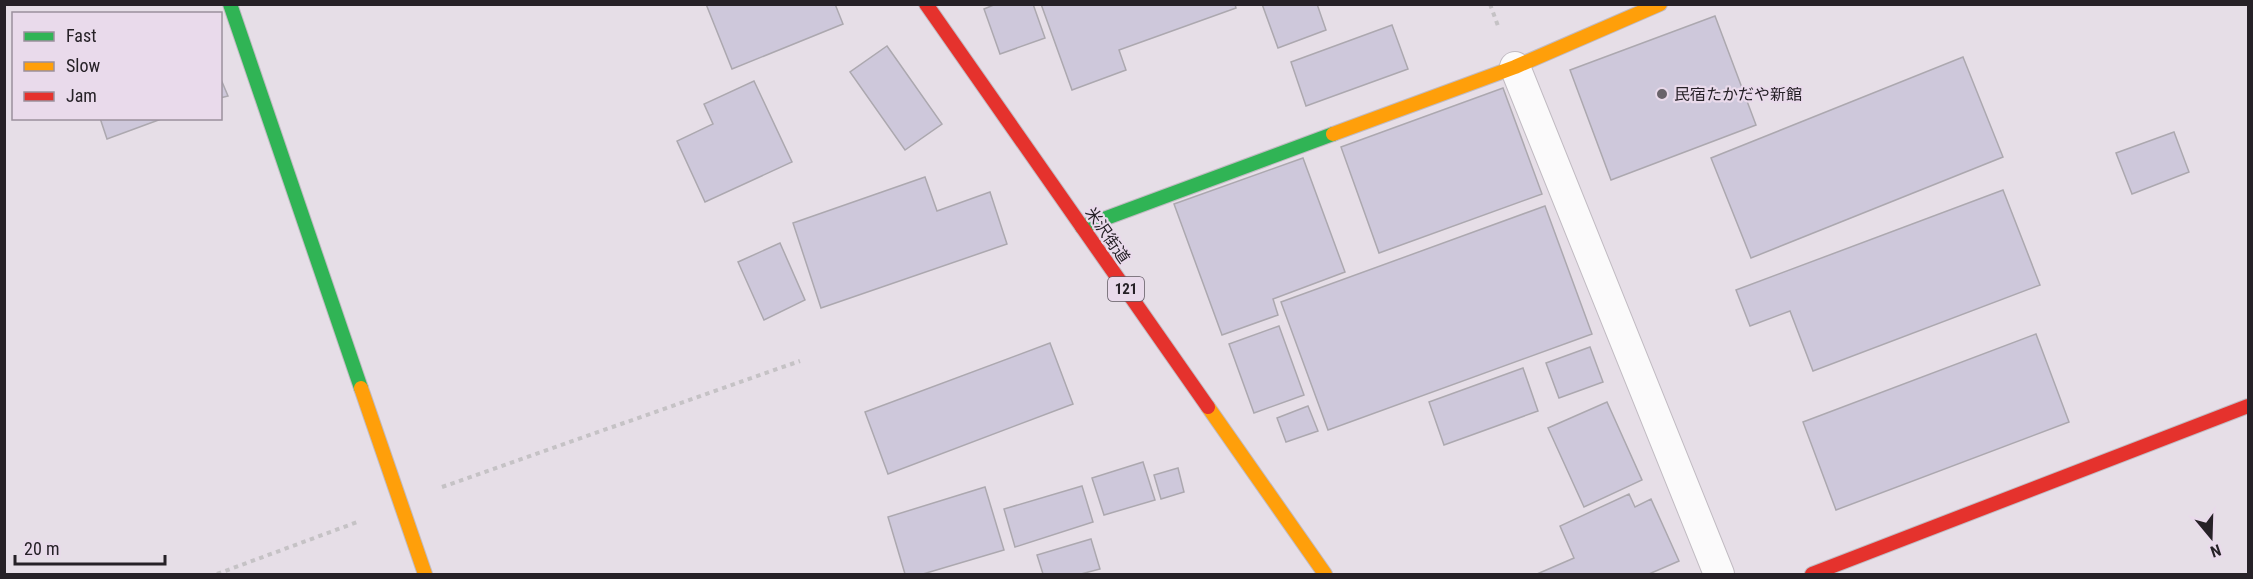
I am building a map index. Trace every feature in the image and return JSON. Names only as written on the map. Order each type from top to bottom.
[{"type":"main road","points":[[230,4],[425,574]]},
{"type":"main road","name":"米沢街道","points":[[926,4],[1325,574]]},
{"type":"main road","points":[[1082,227],[1515,67],[1659,4]]},
{"type":"main road","points":[[1812,574],[2248,406]]},
{"type":"lane","points":[[1515,67],[1719,574]]},
{"type":"path","points":[[217,574],[342,529],[400,502],[801,361]]},
{"type":"building","points":[[706,4],[835,4],[843,24],[732,69]]},
{"type":"building","points":[[996,4],[1033,4],[1045,38],[1000,54],[984,9]]},
{"type":"building","points":[[1041,4],[1235,4],[1236,8],[1119,50],[1126,70],[1072,90]]},
{"type":"building","points":[[1262,4],[1317,4],[1326,30],[1278,48]]},
{"type":"building","points":[[1715,16],[1756,125],[1611,180],[1570,70]]},
{"type":"building","points":[[1392,25],[1408,69],[1306,106],[1291,62]]},
{"type":"building","points":[[887,46],[942,124],[905,150],[850,72]]},
{"type":"building","points":[[1963,57],[2003,157],[1751,258],[1711,158]]},
{"type":"building","points":[[754,81],[792,162],[705,202],[677,141],[713,124],[704,104]]},
{"type":"building","points":[[222,82],[228,96],[222,98]]},
{"type":"building","points":[[1503,88],[1542,194],[1379,253],[1341,147]]},
{"type":"building","points":[[101,120],[159,120],[107,139]]},
{"type":"building","points":[[2174,132],[2189,172],[2132,194],[2116,153]]},
{"type":"building","points":[[1303,158],[1345,272],[1273,299],[1278,315],[1222,335],[1174,204]]},
{"type":"building","points":[[925,177],[937,211],[990,192],[1007,244],[821,308],[793,223]]},
{"type":"building","points":[[2003,190],[2040,285],[1813,371],[1790,311],[1750,326],[1736,290]]},
{"type":"building","points":[[1545,206],[1592,334],[1328,430],[1281,302]]},
{"type":"building","points":[[780,243],[805,300],[764,320],[738,262]]},
{"type":"building","points":[[1279,326],[1304,395],[1254,413],[1229,344]]},
{"type":"building","points":[[2036,334],[2069,422],[1836,510],[1803,422]]},
{"type":"building","points":[[1050,343],[1073,404],[888,474],[865,412]]},
{"type":"building","points":[[1590,347],[1603,382],[1559,398],[1546,363]]},
{"type":"building","points":[[1523,368],[1538,411],[1444,445],[1429,402]]},
{"type":"building","points":[[1607,402],[1642,480],[1584,507],[1548,428]]},
{"type":"building","points":[[1308,406],[1318,431],[1286,442],[1277,418]]},
{"type":"building","points":[[1143,462],[1155,500],[1104,515],[1092,478]]},
{"type":"building","points":[[1178,468],[1184,492],[1161,499],[1154,475]]},
{"type":"building","points":[[1082,486],[1093,522],[1015,547],[1004,509]]},
{"type":"building","points":[[985,487],[1004,550],[923,574],[905,574],[888,517]]},
{"type":"building","points":[[1629,494],[1635,507],[1651,499],[1679,561],[1649,574],[1537,574],[1574,558],[1560,526]]},
{"type":"building","points":[[1091,539],[1100,569],[1081,574],[1043,574],[1037,555]]},
{"type":"traffic: fast","points":[[230,4],[361,388]]},
{"type":"traffic: fast","points":[[1082,227],[1333,134]]},
{"type":"traffic: slow","points":[[1333,134],[1515,67],[1660,4]]},
{"type":"traffic: slow","points":[[361,388],[425,574]]},
{"type":"traffic: slow","points":[[1208,407],[1325,574]]},
{"type":"traffic: jam","points":[[926,4],[1208,407]]},
{"type":"traffic: jam","points":[[1812,574],[2248,406]]},
{"type":"place","name":"民宿たかだや新館","points":[[1662,94]]}]
